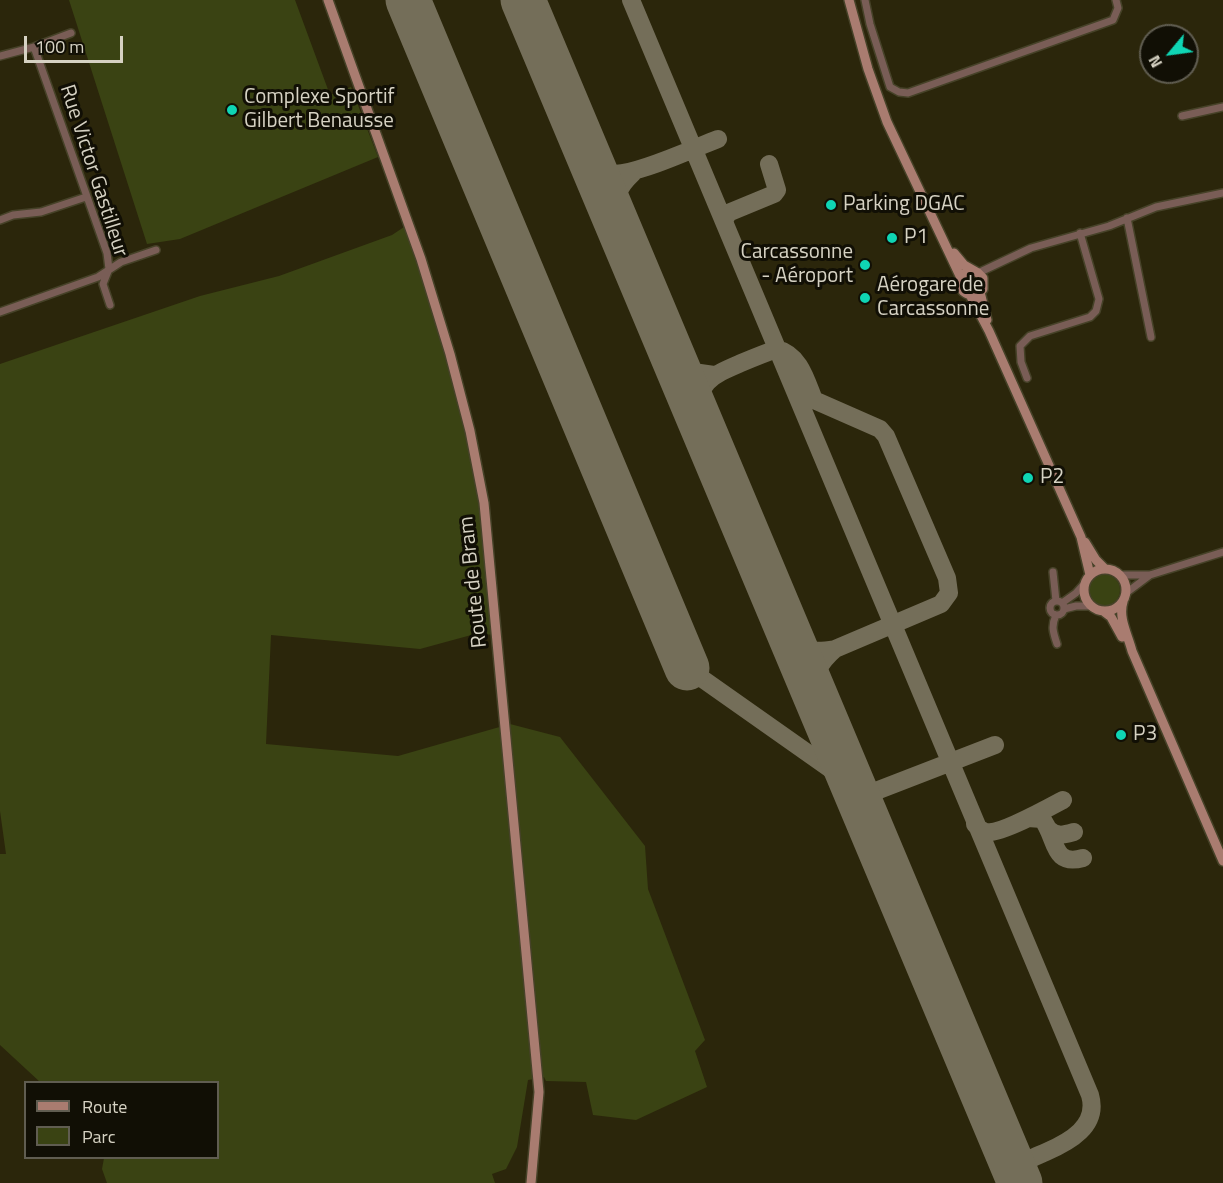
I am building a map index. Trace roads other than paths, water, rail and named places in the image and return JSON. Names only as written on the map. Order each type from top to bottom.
[{"type":"main road","name":"Route de Bram","points":[[328,0],[421,259],[470,430],[484,503],[539,1092],[531,1183]]},
{"type":"main road","points":[[850,0],[868,69],[887,122],[916,186],[942,235],[961,278],[961,288],[970,295],[989,331],[1081,537],[1096,560],[1104,568],[1120,575],[1126,586],[1121,607],[1123,625],[1131,651]]},
{"type":"main road","points":[[942,235],[964,265],[976,272],[984,281],[980,292],[989,331]]},
{"type":"main road","points":[[961,278],[966,272],[976,272]]},
{"type":"main road","points":[[970,295],[980,292]]},
{"type":"main road","points":[[1081,537],[1090,574]]},
{"type":"main road","points":[[1104,568],[1090,574],[1084,584],[1084,596],[1090,606],[1111,616],[1131,651],[1223,861]]},
{"type":"main road","points":[[1102,611],[1114,609],[1124,597]]},
{"type":"street","points":[[865,0],[870,24],[890,87],[899,92],[908,93],[1113,20],[1118,8],[1116,0]]},
{"type":"street","points":[[0,56],[34,47],[71,33]]},
{"type":"street","name":"Rue Victor Gastilleur","points":[[34,47],[107,253],[109,268],[103,284],[110,305]]},
{"type":"street","points":[[1182,116],[1223,107]]},
{"type":"street","points":[[976,272],[1031,248],[1108,226],[1156,207],[1223,193]]},
{"type":"street","points":[[0,220],[13,215],[41,212],[86,197]]},
{"type":"street","points":[[1127,218],[1151,337]]},
{"type":"street","points":[[1027,378],[1021,362],[1020,346],[1030,336],[1090,317],[1096,311],[1099,299],[1080,233]]},
{"type":"street","points":[[0,312],[98,277],[121,261],[156,250]]},
{"type":"street","points":[[984,281],[996,265]]},
{"type":"street","points":[[1120,575],[1150,575],[1223,552]]},
{"type":"street","points":[[1053,572],[1060,604],[1060,614],[1056,615],[1052,624],[1057,644]]},
{"type":"street","points":[[1124,597],[1150,575]]},
{"type":"street","points":[[1056,615],[1050,608],[1076,594],[1084,584]]},
{"type":"street","points":[[1060,604],[1090,606]]},
{"type":"place","name":"Complexe Sportif Gilbert Benausse","points":[[232,110]]},
{"type":"place","name":"Parking DGAC","points":[[831,205]]},
{"type":"place","name":"P1","points":[[892,238]]},
{"type":"place","name":"Carcassonne - Aéroport","points":[[865,265]]},
{"type":"place","name":"Aérogare de Carcassonne","points":[[865,298]]},
{"type":"place","name":"P2","points":[[1028,478]]},
{"type":"place","name":"P3","points":[[1121,735]]}]
